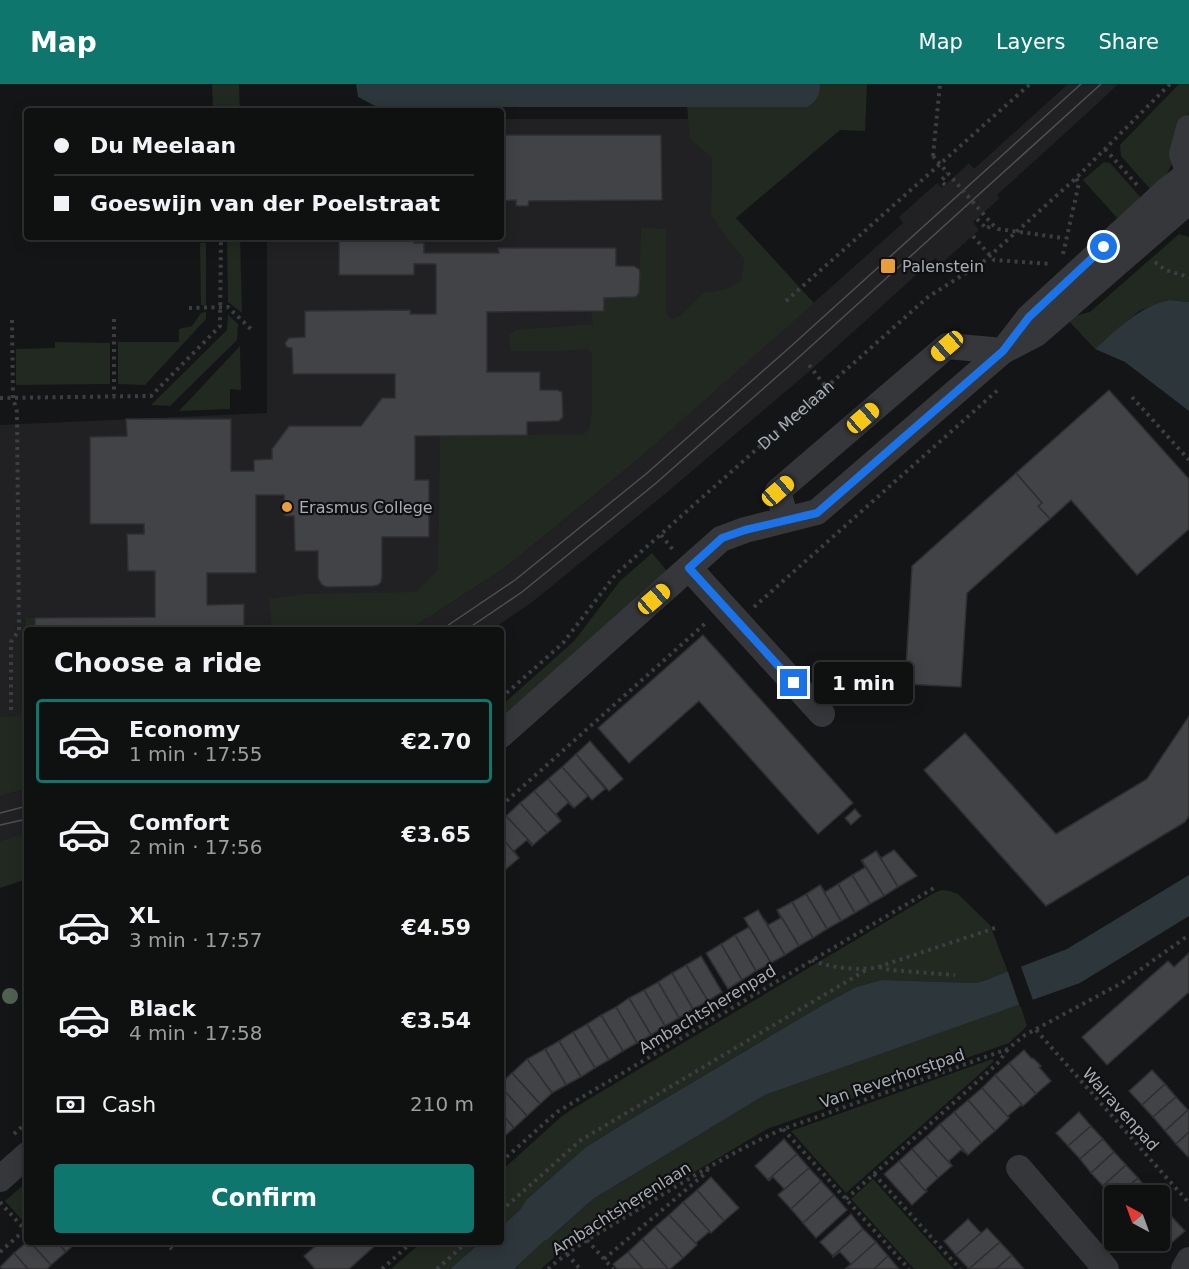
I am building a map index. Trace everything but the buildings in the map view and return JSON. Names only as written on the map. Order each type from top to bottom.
[{"type":"street","points":[[504,732],[722,538],[786,519],[817,513],[1003,351],[1029,317],[1153,202],[1189,173],[1182,154],[1189,128]]},
{"type":"street","points":[[786,519],[778,491],[947,346],[1003,351],[1036,334],[1189,201]]},
{"type":"street","points":[[689,568],[822,714]]},
{"type":"street","points":[[0,1179],[24,1158]]},
{"type":"street","points":[[1019,1168],[1106,1269]]},
{"type":"street","points":[[1184,1269],[1189,1260]]},
{"type":"path","points":[[940,84],[933,156],[998,229],[1063,238]]},
{"type":"path","points":[[786,301],[1030,84]]},
{"type":"path","name":"Du Meelaan","points":[[504,695],[563,643],[616,574],[928,297],[990,256],[1077,178],[1170,84]]},
{"type":"path","points":[[1105,149],[1153,202]]},
{"type":"path","points":[[945,185],[941,181],[948,173]]},
{"type":"path","points":[[978,219],[987,229],[992,224]]},
{"type":"path","points":[[973,236],[994,260],[1061,265]]},
{"type":"path","points":[[0,398],[151,396],[220,326],[221,240]]},
{"type":"path","points":[[1149,256],[1165,270],[1189,277]]},
{"type":"path","points":[[189,308],[228,307],[253,331]]},
{"type":"path","points":[[11,710],[10,642],[19,630],[17,411],[13,398],[12,320]]},
{"type":"path","points":[[114,320],[114,395]]},
{"type":"path","points":[[809,365],[826,387]]},
{"type":"path","points":[[504,803],[999,389]]},
{"type":"path","points":[[1132,397],[1189,460]]},
{"type":"path","name":"Ambachtsherenpad","points":[[504,1159],[557,1112],[934,888]]},
{"type":"path","points":[[504,1209],[581,1140],[866,970],[998,927]]},
{"type":"path","name":"Van Reverhorstpad","points":[[846,1199],[997,1064],[1008,1049],[1025,1035],[1120,984],[1189,935]]},
{"type":"path","points":[[812,960],[821,964],[866,970]]},
{"type":"path","points":[[878,967],[955,975]]},
{"type":"path","name":"Walravenpad","points":[[1036,1030],[1189,1203]]},
{"type":"path","name":"Van Reverhorstpad","points":[[783,1129],[1008,1049]]},
{"type":"path","points":[[783,1129],[909,1269]]},
{"type":"path","name":"Ambachtsherenlaan","points":[[548,1269],[587,1240],[752,1143],[783,1129]]},
{"type":"path","name":"Ambachtsherenlaan","points":[[604,1259],[707,1172],[708,1168]]},
{"type":"path","points":[[874,1174],[960,1269]]},
{"type":"path","points":[[0,1202],[24,1227]]},
{"type":"path","points":[[0,1252],[24,1231]]},
{"type":"path","points":[[587,1240],[613,1269]]},
{"type":"path","points":[[168,1245],[172,1249]]},
{"type":"path","points":[[382,1269],[409,1245]]},
{"type":"path","points":[[437,1269],[464,1245]]},
{"type":"path","points":[[567,1254],[580,1269]]},
{"type":"shaded area","points":[[212,84],[239,84],[240,108],[213,108]]},
{"type":"shaded area","points":[[356,84],[820,84],[820,91],[818,97],[808,107],[377,107],[358,97]]},
{"type":"shaded area","points":[[820,84],[867,84],[865,131],[840,130],[736,218],[814,303],[636,461],[506,567],[414,627],[272,627],[269,599],[302,594],[416,592],[438,570],[440,436],[583,434],[589,430],[592,411],[592,353],[587,349],[511,351],[509,335],[516,330],[593,325],[591,311],[602,311],[602,297],[639,297],[641,227],[666,229],[666,313],[671,319],[680,316],[704,292],[724,290],[742,279],[744,259],[711,214],[712,158],[690,139],[687,106],[808,107],[818,97]]},
{"type":"shaded area","points":[[1068,84],[1118,84],[997,195],[1000,198],[973,222],[979,230],[941,264],[935,258],[812,369],[665,494],[531,603],[495,627],[414,627],[506,567],[636,461],[903,223],[899,217],[937,183],[942,188],[969,163],[974,169]]},
{"type":"shaded area","points":[[1179,84],[1189,84],[1189,113],[1178,130],[1173,163],[1162,181],[1151,190],[1121,156],[1120,145]]},
{"type":"shaded area","name":"Erasmus College","points":[[504,119],[722,119],[725,221],[779,315],[457,590],[369,627],[24,627],[24,771],[0,775],[0,425],[267,413],[267,240],[504,240]]},
{"type":"shaded area","points":[[1104,162],[1110,163],[1142,199],[1119,220],[1083,180]]},
{"type":"shaded area","points":[[1179,234],[1189,237],[1189,302],[1169,300],[1139,311],[1095,349],[1066,318],[1090,312]]},
{"type":"shaded area","points":[[227,240],[240,240],[242,313],[228,302]]},
{"type":"shaded area","points":[[200,243],[206,243],[206,305],[201,305]]},
{"type":"shaded area","points":[[1169,300],[1189,302],[1189,411],[1125,362],[1095,349],[1138,313]]},
{"type":"shaded area","points":[[206,312],[206,319],[145,385],[118,384],[118,342],[179,342],[179,329],[192,326],[201,313]]},
{"type":"shaded area","points":[[228,315],[238,324],[237,340],[170,406],[151,405],[227,330]]},
{"type":"shaded area","points":[[55,342],[110,343],[110,384],[16,385],[16,349],[55,348]]},
{"type":"shaded area","points":[[240,346],[241,390],[230,389],[230,409],[179,411]]},
{"type":"shaded area","points":[[652,553],[667,571],[504,716],[504,703],[574,641],[620,581]]},
{"type":"shaded area","points":[[37,617],[37,627],[26,627],[26,618]]},
{"type":"shaded area","points":[[24,657],[24,790],[0,796],[0,717],[21,716]]},
{"type":"shaded area","points":[[24,790],[24,836],[0,841],[0,796]]},
{"type":"shaded area","points":[[24,834],[24,880],[0,888],[0,841]]},
{"type":"shaded area","points":[[1189,875],[1189,916],[1080,983],[765,1095],[593,1199],[514,1269],[450,1269],[478,1245],[504,1245],[504,1224],[519,1211],[527,1199],[586,1147],[856,987],[882,980],[975,983],[1067,949]]},
{"type":"shaded area","points":[[942,890],[958,894],[990,925],[1008,972],[975,983],[882,980],[856,987],[586,1147],[527,1199],[519,1211],[504,1224],[504,1168],[562,1116]]},
{"type":"shaded area","points":[[1020,1004],[1027,1026],[1009,1043],[767,1129],[559,1253],[541,1269],[514,1269],[593,1199],[765,1095]]},
{"type":"shaded area","points":[[992,1059],[994,1061],[846,1193],[791,1131]]},
{"type":"shaded area","points":[[873,1179],[954,1269],[914,1269],[851,1199]]},
{"type":"shaded area","points":[[24,1185],[24,1216],[21,1219],[5,1201]]},
{"type":"shaded area","points":[[419,1245],[478,1245],[450,1269],[391,1269]]},
{"type":"pier","points":[[1020,964],[1034,1003],[1020,1007],[1007,969]]},
{"type":"tram line","points":[[445,627],[515,580],[646,474],[1081,84]]},
{"type":"tram line","points":[[470,627],[522,592],[655,484],[1101,84]]},
{"type":"tram line","points":[[0,813],[24,807]]},
{"type":"tram line","points":[[0,825],[24,820]]},
{"type":"place","name":"Palenstein","points":[[888,266]]},
{"type":"place","name":"Erasmus College","points":[[287,507]]},
{"type":"route","points":[[794,683],[689,568],[722,538],[786,519],[817,513],[1003,351],[1029,317],[1104,247]]}]
